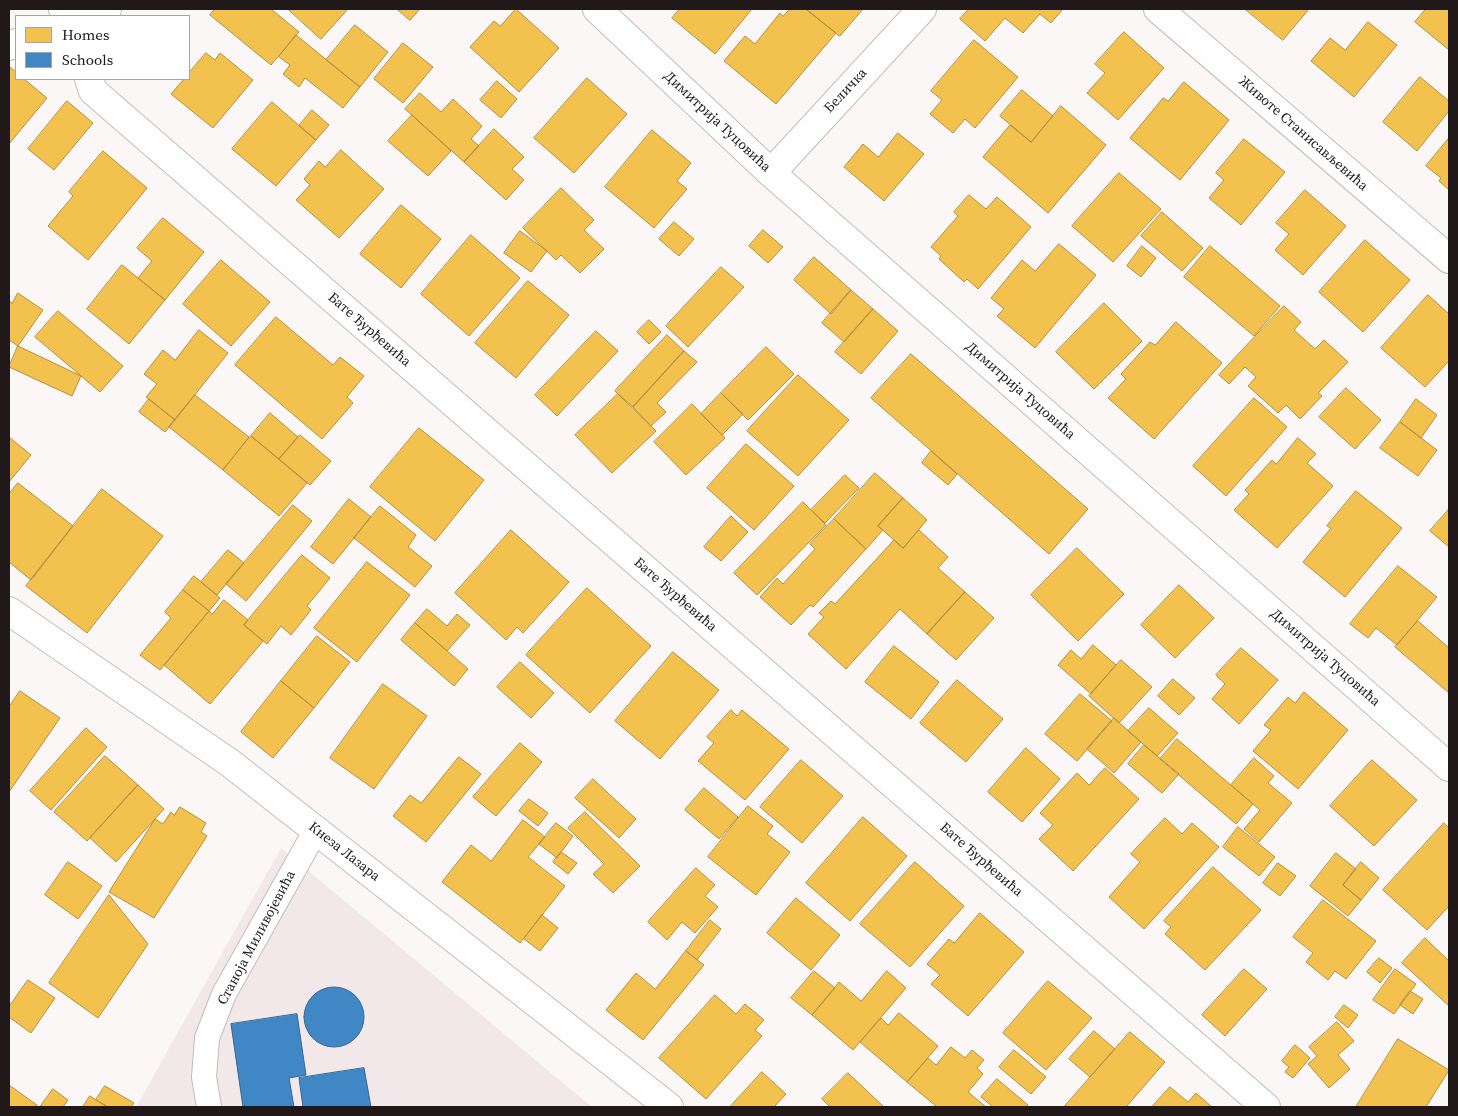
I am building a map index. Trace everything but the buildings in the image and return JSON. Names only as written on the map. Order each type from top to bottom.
[{"type":"street","points":[[92,15],[107,9]]},
{"type":"street","name":"Димитрија Туцовића","points":[[597,9],[771,173],[1449,767]]},
{"type":"street","name":"Беличка","points":[[771,173],[922,9]]},
{"type":"street","name":"Животе Станисављевића","points":[[1158,9],[1449,258]]},
{"type":"street","name":"Бате Ђурђевића","points":[[89,80],[93,91],[1266,1107]]},
{"type":"street","name":"Кнеза Лазара","points":[[9,611],[230,763],[670,1107]]},
{"type":"lane","name":"Станоја Миливојевића","points":[[209,1107],[204,1077],[207,1038],[224,994],[316,830]]},
{"type":"shaded area","points":[[281,848],[592,1107],[136,1107]]}]
